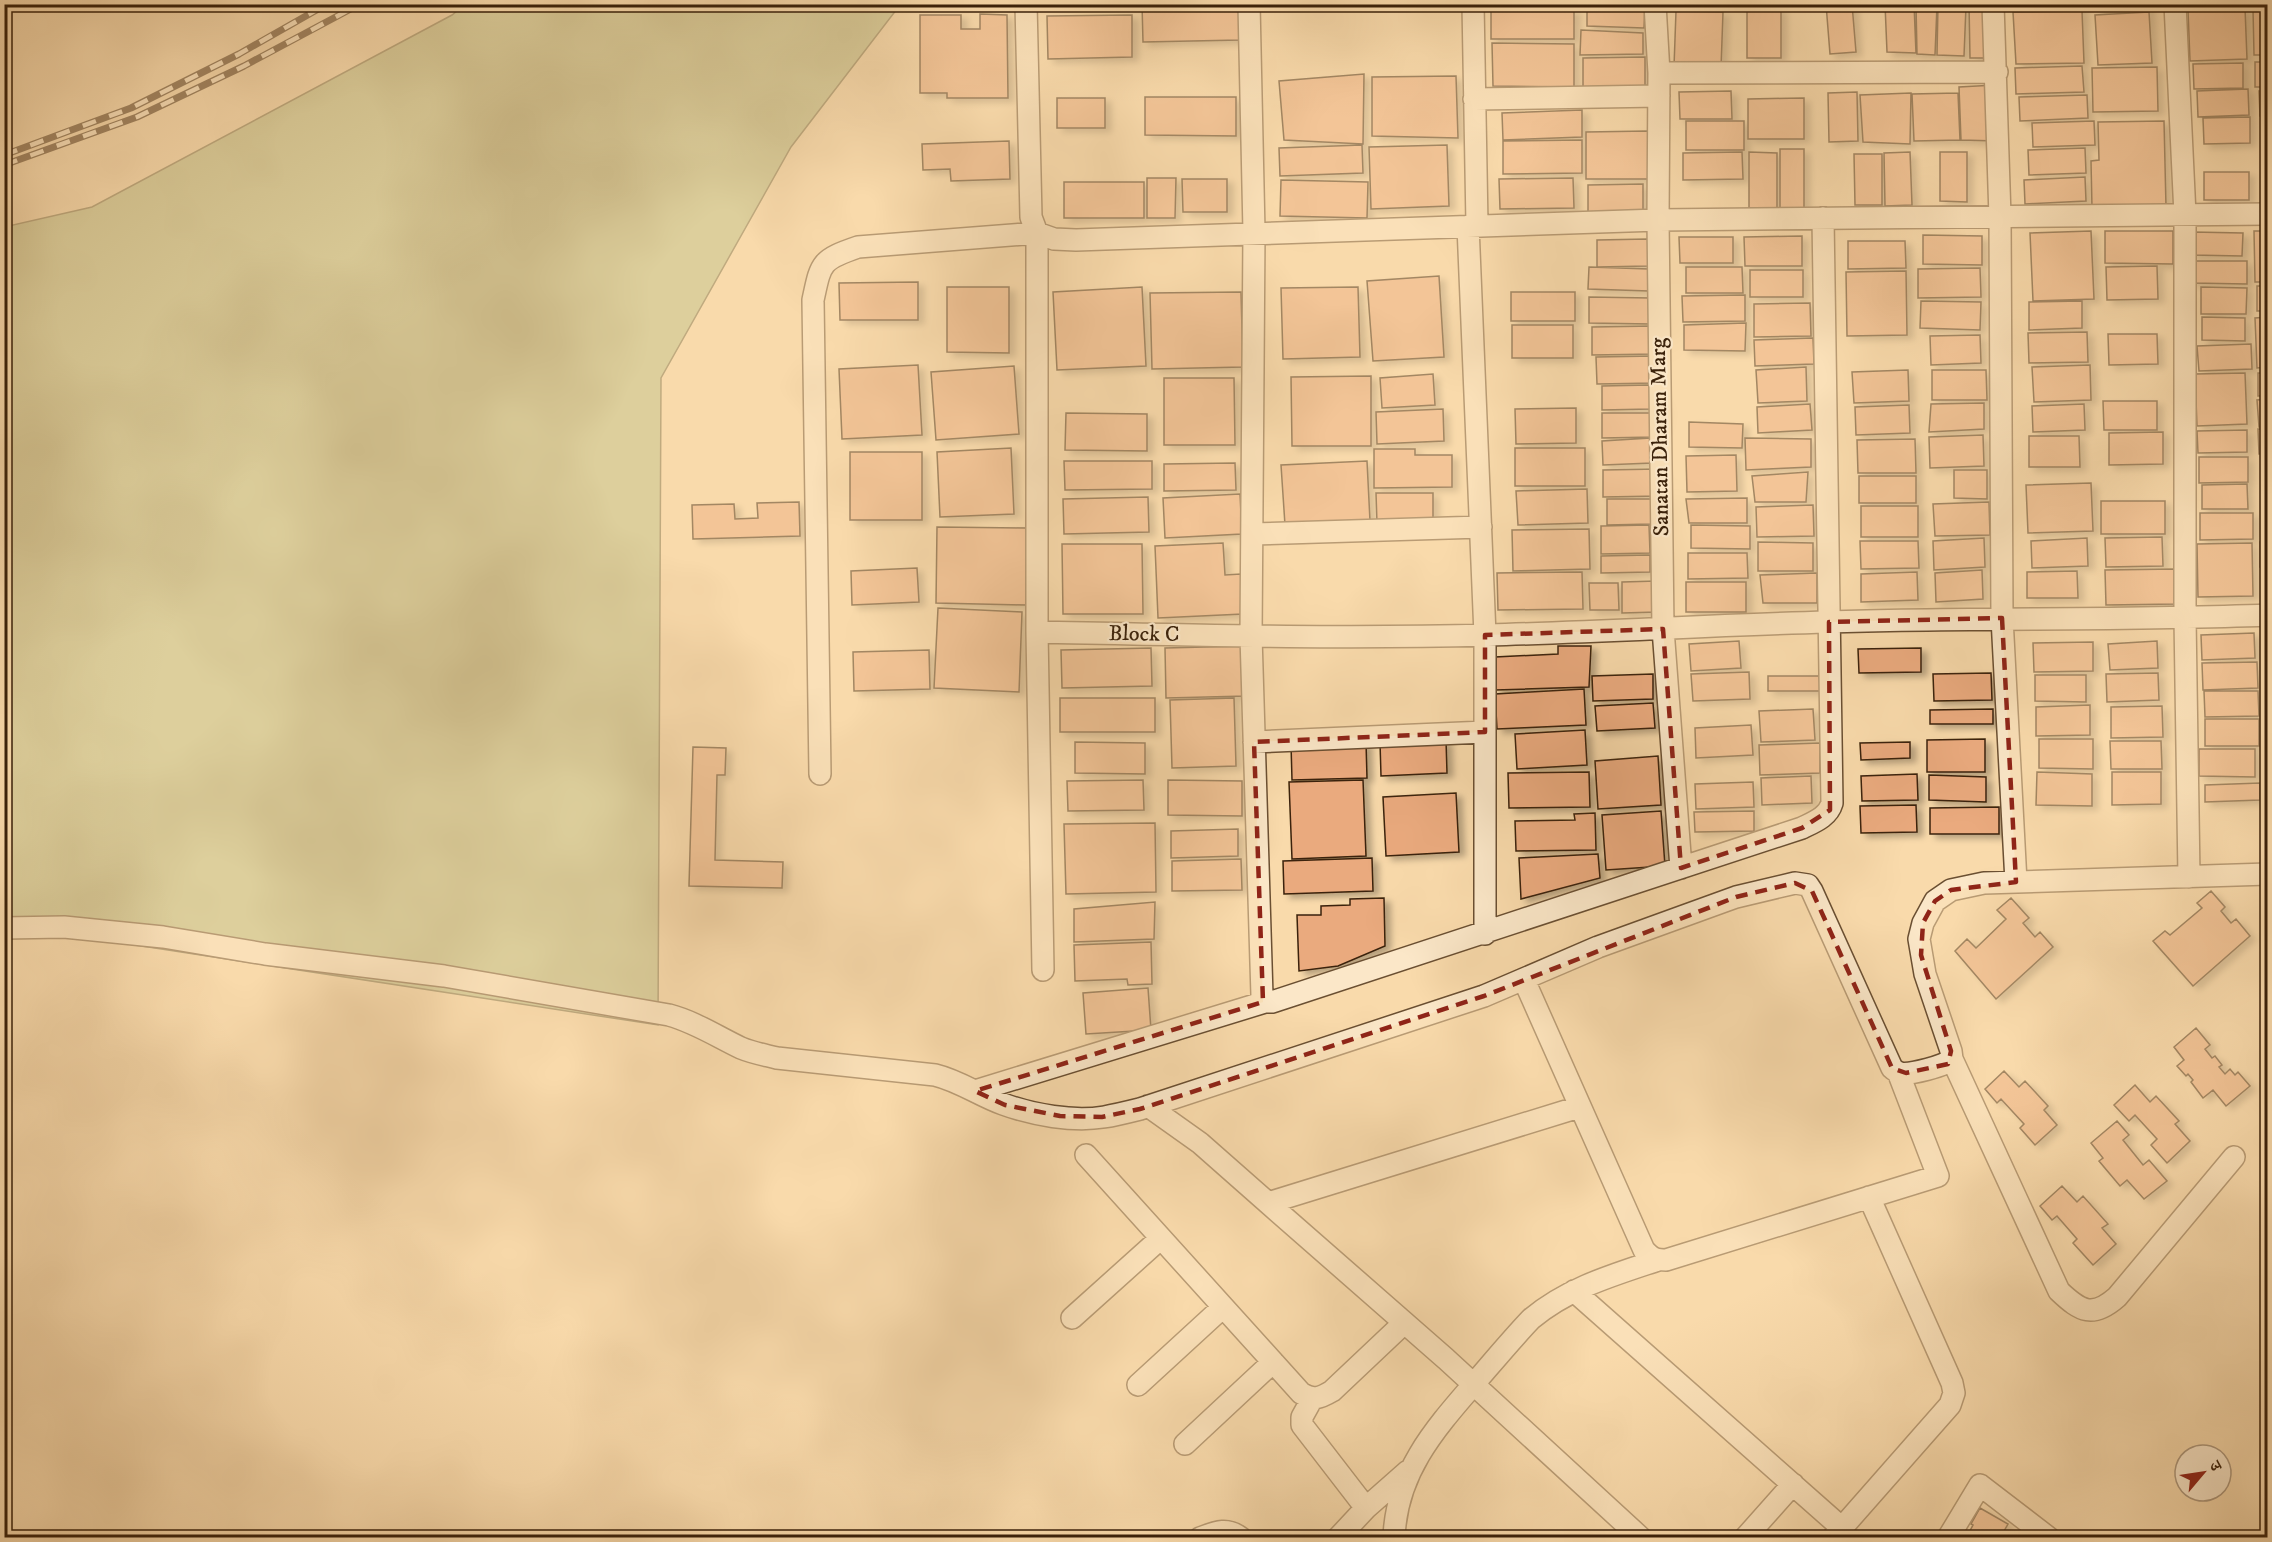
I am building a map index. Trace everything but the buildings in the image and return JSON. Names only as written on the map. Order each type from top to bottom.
[{"type":"street","points":[[1026,4],[1031,217],[1037,233],[1036,632],[1043,970]]},
{"type":"street","points":[[1249,4],[1254,232],[1251,636],[1262,996],[1265,1002]]},
{"type":"street","points":[[1473,4],[1472,225],[1485,635],[1485,934]]},
{"type":"street","name":"Sanatan Dharam Marg","points":[[1655,4],[1659,73],[1658,220],[1663,629],[1681,868]]},
{"type":"street","points":[[1994,4],[2000,217],[2002,618],[2016,882]]},
{"type":"street","points":[[2175,4],[2185,215],[2185,618],[2189,877]]},
{"type":"street","points":[[1659,73],[1997,72]]},
{"type":"street","points":[[1474,99],[1659,96]]},
{"type":"street","points":[[820,774],[813,300],[820,269],[831,256],[858,247],[1037,233],[1054,239],[1076,240],[1254,232],[1658,220],[2268,214]]},
{"type":"street","points":[[975,1091],[1265,1002],[1272,1002],[1485,934],[1802,828],[1823,817],[1830,810],[1832,803],[1824,218]]},
{"type":"street","points":[[1252,534],[1481,528]]},
{"type":"street","name":"Block C","points":[[1036,632],[1251,636],[1485,635],[1828,621],[2185,618],[2268,615]]},
{"type":"street","points":[[1254,742],[1485,732]]},
{"type":"street","points":[[2234,1157],[2117,1297],[2105,1308],[2087,1311],[2073,1305],[2059,1292],[1952,1059],[1921,955],[1919,939],[1923,923],[1935,901],[1952,890],[1984,883],[2268,874]]},
{"type":"street","points":[[4,928],[64,927],[113,931],[265,954],[444,976],[669,1015],[701,1026],[742,1048],[777,1058],[935,1075],[951,1079],[1005,1105],[1060,1116],[1102,1118],[1148,1106],[1484,996],[1598,947],[1736,897],[1771,887],[1802,883],[1808,885],[1812,891],[1885,1057],[1892,1068],[1906,1073],[1942,1066],[1948,1064],[1952,1059]]},
{"type":"street","points":[[1524,980],[1644,1250],[1651,1258],[1658,1260],[1666,1260],[1935,1177],[1938,1174],[1898,1072]]},
{"type":"street","points":[[1148,1106],[1200,1143],[1474,1384],[1641,1538]]},
{"type":"street","points":[[1268,1203],[1579,1107]]},
{"type":"street","points":[[1086,1155],[1301,1393],[1312,1399],[1321,1398],[1332,1391],[1404,1323]]},
{"type":"street","points":[[1574,1291],[1793,1484],[1837,1533],[1950,1405],[1954,1393],[1952,1383],[1869,1197]]},
{"type":"street","points":[[1072,1318],[1161,1238]]},
{"type":"street","points":[[1395,1538],[1400,1497],[1410,1469],[1445,1416],[1531,1319],[1545,1307],[1587,1284],[1658,1260]]},
{"type":"street","points":[[1138,1386],[1223,1307]]},
{"type":"street","points":[[1185,1444],[1273,1362]]},
{"type":"street","points":[[1312,1399],[1302,1417],[1302,1425],[1366,1508]]},
{"type":"street","points":[[1338,1538],[1366,1508],[1410,1469]]},
{"type":"street","points":[[1745,1538],[1793,1484]]},
{"type":"street","points":[[1948,1538],[1980,1485],[2049,1538]]},
{"type":"street","points":[[1200,1538],[1219,1531],[1229,1531],[1241,1538]]},
{"type":"highlighted area","points":[[2002,618],[2016,882],[1951,890],[1935,901],[1923,923],[1921,955],[1951,1051],[1948,1064],[1906,1073],[1892,1068],[1812,891],[1795,883],[1736,897],[1484,996],[1140,1109],[1102,1117],[1060,1116],[1005,1105],[975,1091],[1263,1002],[1254,742],[1485,732],[1485,635],[1663,629],[1681,868],[1802,828],[1830,810],[1829,622]]},
{"type":"green space","points":[[464,5],[900,5],[791,147],[661,378],[658,1025],[5,925],[4,227],[92,207],[452,15]]},
{"type":"railway","points":[[4,155],[131,108],[239,54],[327,4]]},
{"type":"railway","points":[[4,165],[137,117],[244,66],[360,4]]}]
